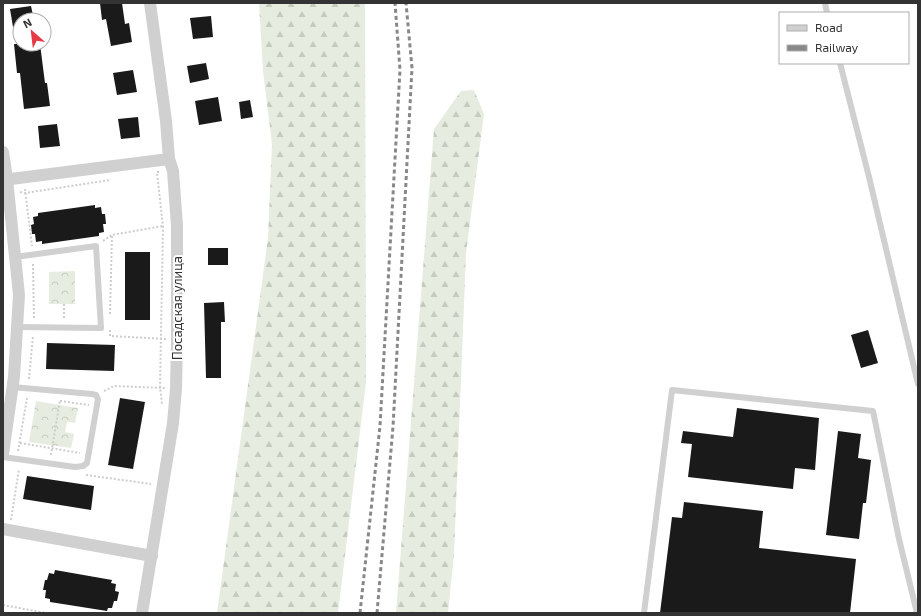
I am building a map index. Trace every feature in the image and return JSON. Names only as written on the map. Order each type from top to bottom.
[{"type":"street","name":"Посадская улица","points":[[142,613],[173,423],[176,389],[177,340],[177,226],[166,121],[150,3]]},
{"type":"street","points":[[3,152],[19,294],[12,387],[3,456]]},
{"type":"street","points":[[6,183],[171,165]]},
{"type":"street","points":[[3,529],[152,556]]},
{"type":"lane","points":[[840,64],[918,384]]},
{"type":"lane","points":[[15,257],[96,246],[101,328],[17,327]]},
{"type":"lane","points":[[3,456],[75,467],[83,466],[87,463],[98,399],[96,395],[92,394],[12,387]]},
{"type":"lane","points":[[644,613],[672,390],[873,411],[899,539],[917,613]]},
{"type":"path","points":[[162,410],[160,387],[163,226],[157,172],[171,165]]},
{"type":"path","points":[[6,183],[25,193],[111,180]]},
{"type":"path","points":[[110,320],[112,235],[163,226],[177,226]]},
{"type":"path","points":[[64,304],[64,328]]},
{"type":"path","points":[[110,328],[110,336],[177,340]]},
{"type":"path","points":[[96,395],[114,386],[160,387],[176,389]]},
{"type":"path","points":[[50,463],[62,391]]},
{"type":"path","points":[[27,397],[33,398]]},
{"type":"path","points":[[53,401],[97,406]]},
{"type":"path","points":[[20,443],[89,454]]},
{"type":"path","points":[[81,474],[163,486]]},
{"type":"path","points":[[150,484],[152,477]]},
{"type":"path","points":[[3,605],[46,613]]},
{"type":"green space","points":[[259,3],[365,3],[366,382],[338,613],[217,613],[268,238],[272,144],[263,71]]},
{"type":"green space","points":[[474,90],[484,114],[466,253],[454,554],[448,613],[396,613],[434,129],[461,91]]},
{"type":"green space","points":[[75,271],[75,304],[49,304],[49,272]]},
{"type":"green space","points":[[36,401],[78,408],[75,423],[67,422],[65,432],[74,434],[71,448],[29,442]]},
{"type":"building","points":[[100,3],[122,3],[125,24],[129,23],[132,42],[111,46],[106,19],[102,20]]},
{"type":"building","points":[[31,6],[32,12],[12,12],[12,21],[10,9]]},
{"type":"building","points":[[211,16],[213,37],[193,39],[190,18]]},
{"type":"building","points":[[15,52],[41,52],[50,106],[24,109],[20,73],[17,73]]},
{"type":"building","points":[[206,63],[209,79],[190,83],[187,66]]},
{"type":"building","points":[[133,70],[137,92],[117,95],[113,73]]},
{"type":"building","points":[[218,97],[222,121],[199,125],[195,101]]},
{"type":"building","points":[[250,100],[253,117],[241,119],[239,102]]},
{"type":"building","points":[[138,117],[140,137],[121,139],[118,119]]},
{"type":"building","points":[[57,124],[60,146],[40,148],[38,126]]},
{"type":"building","points":[[95,205],[95,208],[101,207],[102,214],[105,214],[106,224],[103,224],[104,232],[99,233],[99,236],[42,244],[42,241],[36,242],[35,234],[32,234],[31,225],[34,224],[33,217],[38,216],[38,213]]},
{"type":"building","points":[[208,248],[228,248],[228,265],[208,265]]},
{"type":"building","points":[[125,252],[150,252],[150,320],[125,320]]},
{"type":"building","points":[[224,302],[225,322],[221,322],[221,378],[206,378],[204,303]]},
{"type":"building","points":[[868,330],[878,363],[861,368],[851,335]]},
{"type":"building","points":[[47,343],[115,345],[114,371],[46,369]]},
{"type":"building","points":[[120,398],[145,402],[133,469],[108,465]]},
{"type":"building","points":[[737,408],[819,418],[815,470],[795,468],[793,489],[688,477],[692,444],[681,443],[683,431],[733,437]]},
{"type":"building","points":[[838,431],[861,434],[858,458],[871,460],[866,503],[863,503],[859,539],[826,535]]},
{"type":"building","points":[[27,476],[94,486],[91,510],[23,499]]},
{"type":"building","points":[[684,502],[763,511],[759,548],[856,559],[850,613],[660,613],[672,517],[682,518]]},
{"type":"building","points":[[55,570],[112,580],[111,583],[116,584],[115,591],[119,592],[117,601],[114,601],[112,608],[108,608],[107,611],[50,602],[50,599],[45,598],[46,590],[43,590],[45,580],[47,580],[49,573],[54,574]]},
{"type":"railway","points":[[360,613],[380,426],[400,70],[395,3]]},
{"type":"railway","points":[[377,613],[393,427],[412,68],[406,3]]}]
